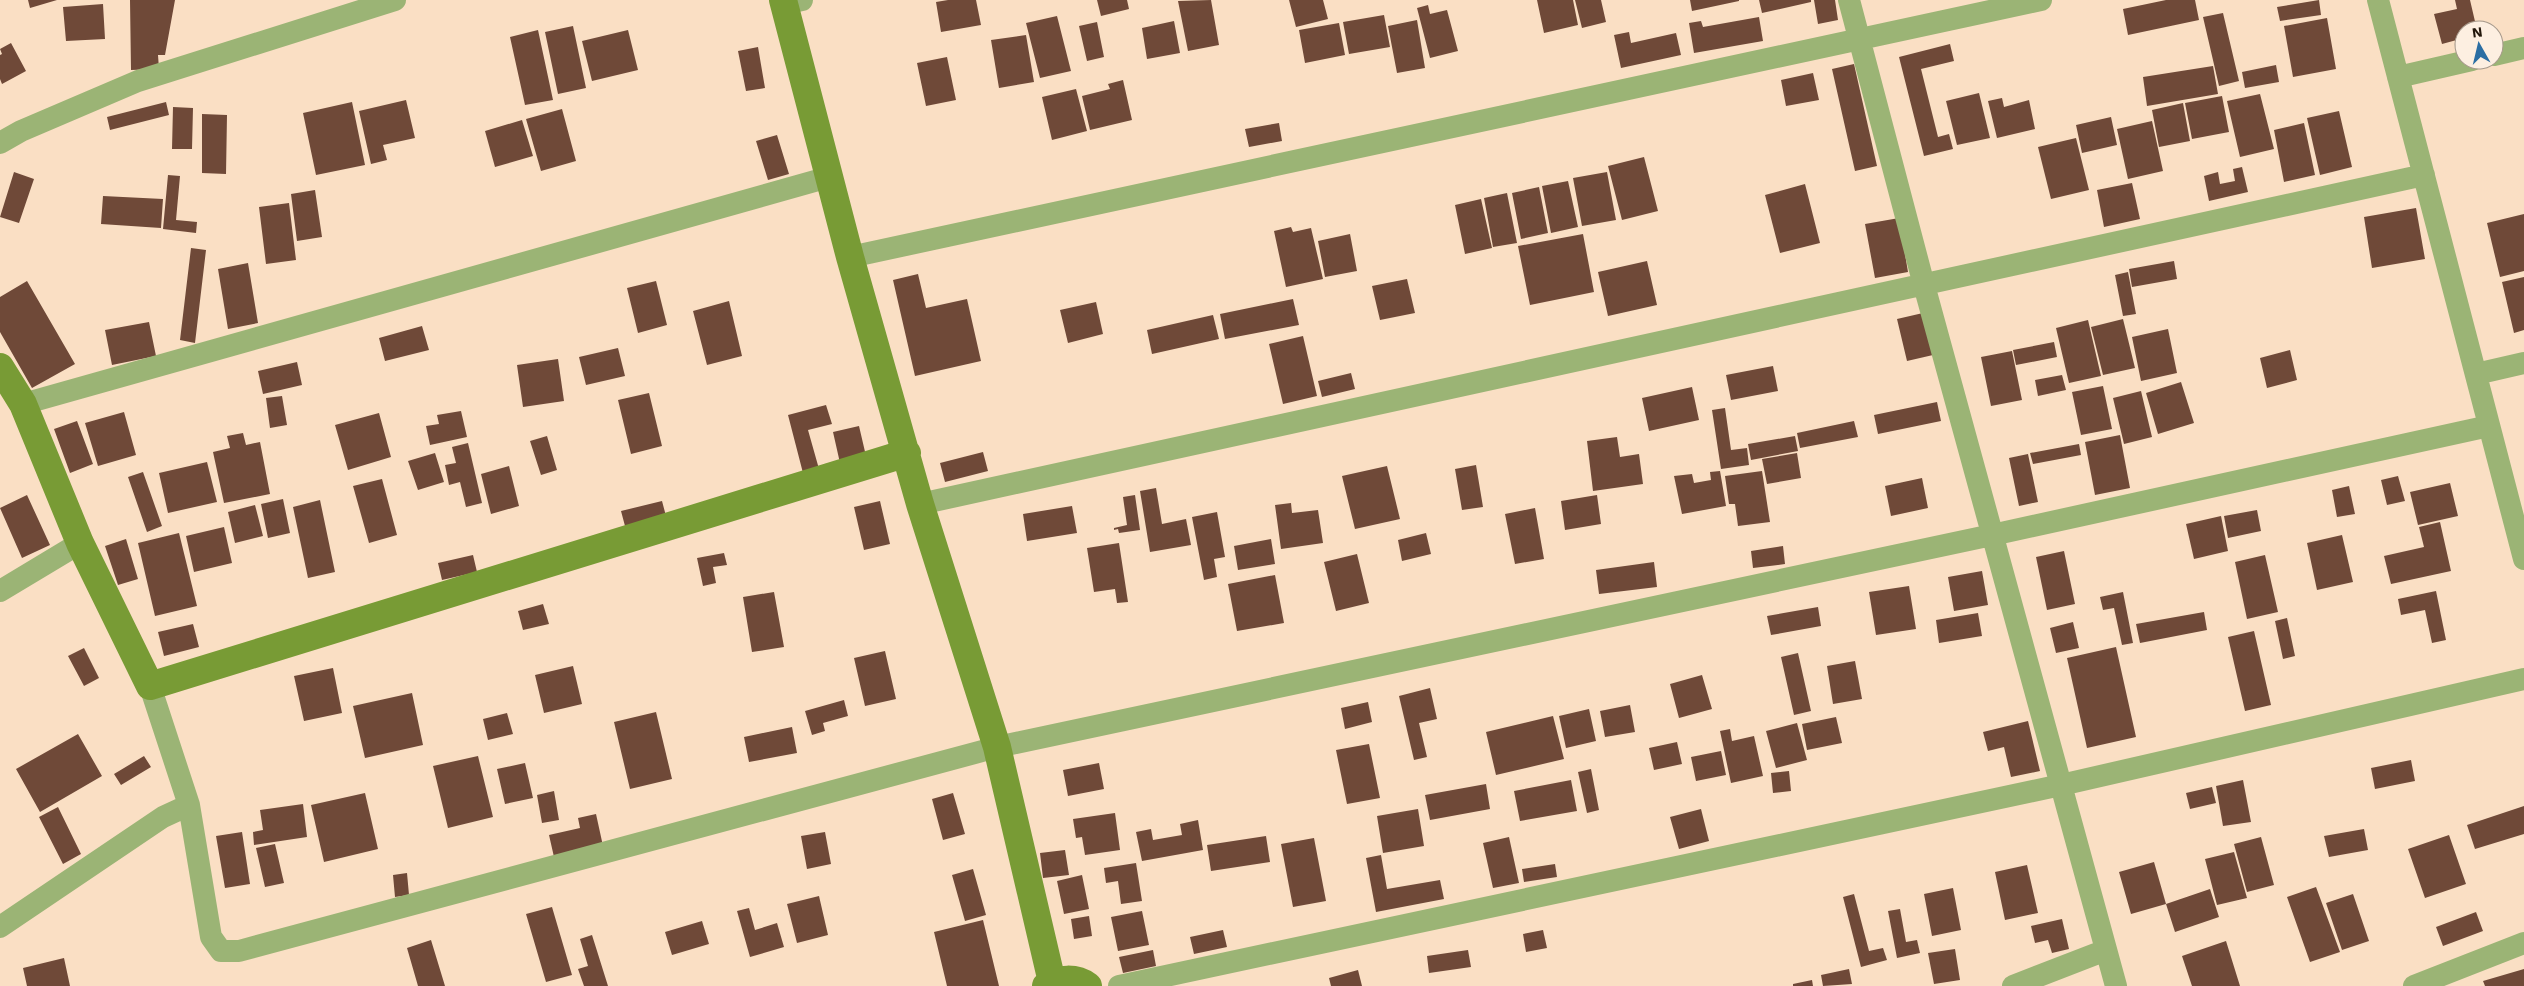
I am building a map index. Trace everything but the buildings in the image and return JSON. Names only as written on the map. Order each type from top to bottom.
[{"type":"main road","points":[[790,1],[829,177],[850,257],[907,452],[920,504],[997,747],[1049,984],[1068,979],[1083,982],[1088,986]]},
{"type":"main road","points":[[0,368],[23,404],[80,543],[150,686],[907,452]]},
{"type":"street","points":[[0,143],[21,131],[138,81],[395,0]]},
{"type":"street","points":[[1849,0],[1924,285],[2116,986]]},
{"type":"street","points":[[850,257],[2041,0]]},
{"type":"street","points":[[2378,0],[2524,559]]},
{"type":"street","points":[[2504,53],[2524,48]]},
{"type":"street","points":[[2398,78],[2454,64]]},
{"type":"street","points":[[920,504],[2424,175]]},
{"type":"street","points":[[23,404],[829,177]]},
{"type":"street","points":[[2476,374],[2524,363]]},
{"type":"street","points":[[150,686],[189,805],[211,937],[220,951],[239,951],[997,747],[1992,535],[2489,426]]},
{"type":"street","points":[[0,590],[80,543]]},
{"type":"street","points":[[1119,986],[2061,786],[2524,679]]},
{"type":"street","points":[[0,927],[163,817],[189,805]]},
{"type":"street","points":[[2414,986],[2524,943]]},
{"type":"street","points":[[2013,986],[2106,950]]}]
